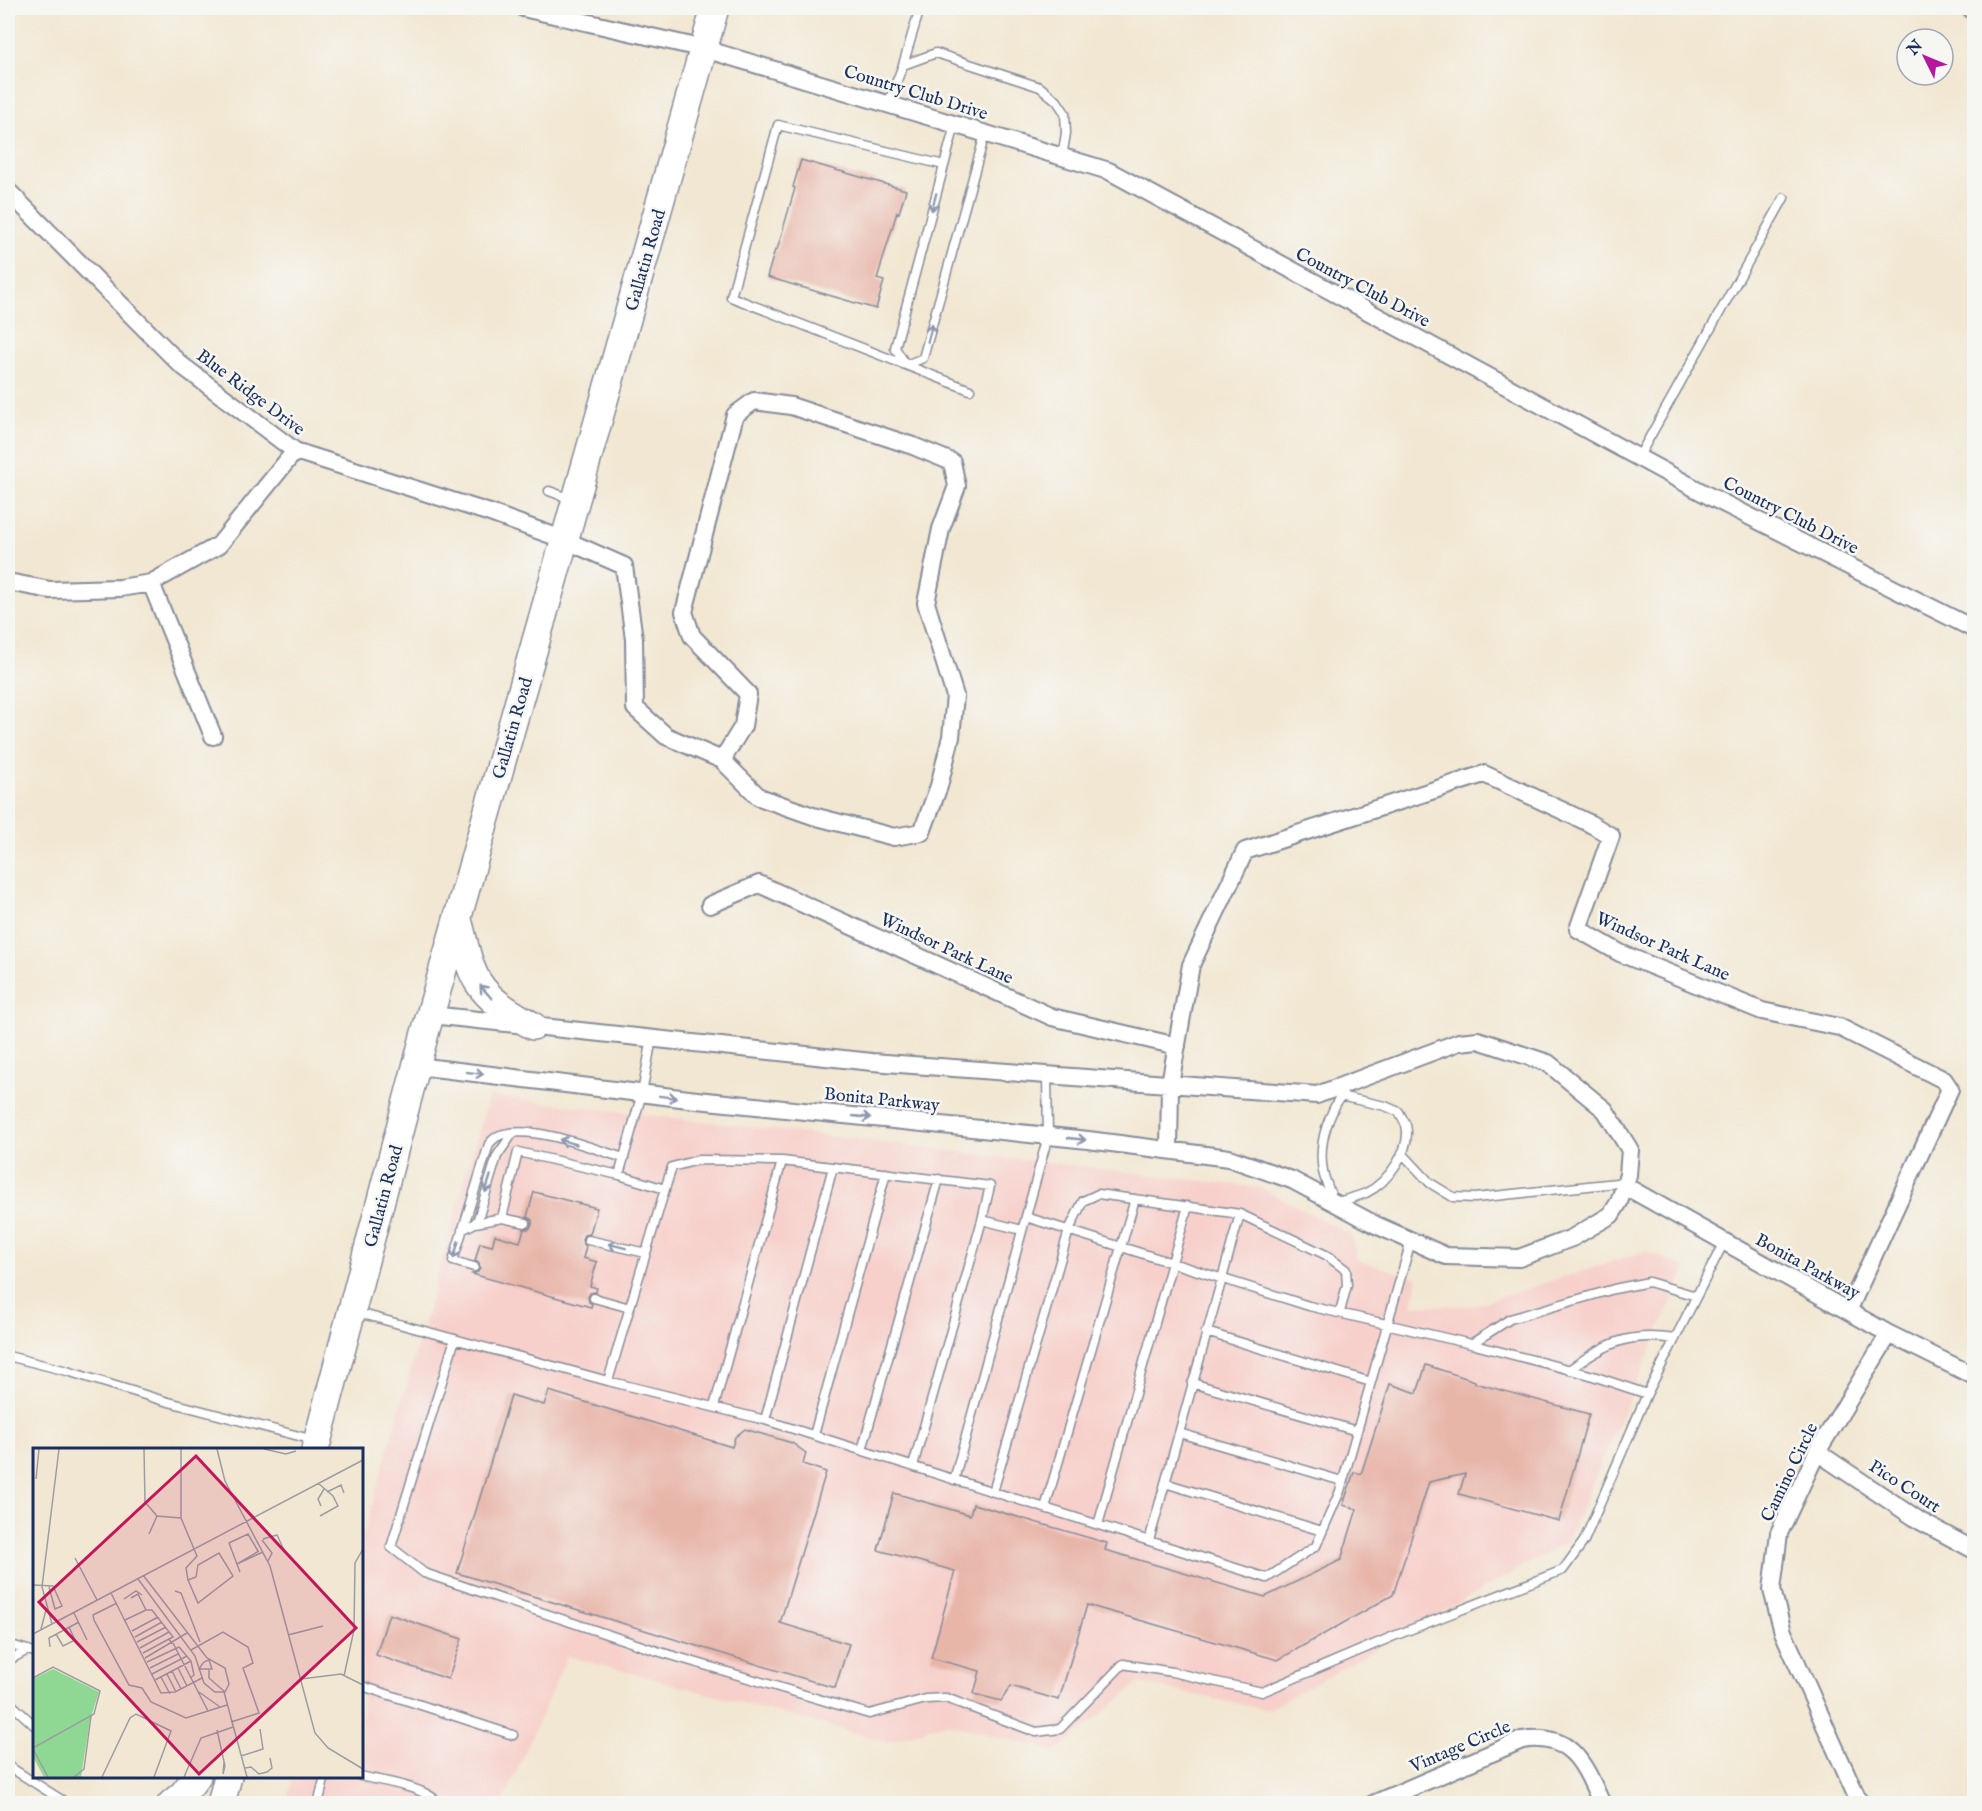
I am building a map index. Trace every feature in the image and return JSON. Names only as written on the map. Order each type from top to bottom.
[{"type":"main road","name":"Gallatin Road","points":[[316,1445],[431,1015],[716,8]]},
{"type":"main road","points":[[458,919],[477,981],[502,1008],[533,1026]]},
{"type":"main road","points":[[171,1803],[183,1794],[195,1778]]},
{"type":"main road","points":[[221,1803],[227,1778]]},
{"type":"street","name":"Country Club Drive","points":[[523,8],[705,49],[1109,171],[1711,497],[1974,629]]},
{"type":"street","points":[[1970,8],[1974,12]]},
{"type":"street","name":"Blue Ridge Drive","points":[[8,191],[180,364],[295,451],[490,513],[565,540],[624,566],[634,639],[635,708],[666,736],[722,760]]},
{"type":"street","points":[[754,401],[791,406],[913,446],[952,462],[957,486],[940,530],[926,603],[955,696],[951,737],[939,786],[922,832],[894,837],[813,816],[759,797],[722,760],[743,726],[748,694],[692,636],[684,612],[735,415],[754,401]]},
{"type":"street","points":[[8,582],[50,590],[120,588],[151,583],[219,545],[295,451]]},
{"type":"street","points":[[151,583],[213,736]]},
{"type":"street","name":"Windsor Park Lane","points":[[1169,1150],[1170,1084],[1191,965],[1245,851],[1484,774],[1589,823],[1611,836],[1578,929],[1620,952],[1762,1011],[1839,1028],[1944,1080],[1950,1089],[1848,1311]]},
{"type":"street","name":"Windsor Park Lane","points":[[710,905],[759,884],[1052,1017],[1177,1046]]},
{"type":"street","name":"Bonita Parkway","points":[[417,1066],[1229,1158],[1292,1180],[1376,1225],[1446,1256],[1519,1258],[1572,1238],[1611,1215],[1619,1202],[1629,1175],[1630,1150],[1605,1110],[1548,1062],[1478,1040],[1459,1042],[1343,1090],[1317,1095],[872,1062],[431,1015]]},
{"type":"street","name":"Bonita Parkway","points":[[1625,1184],[1889,1334],[1974,1376]]},
{"type":"street","name":"Camino Circle","points":[[1860,1803],[1783,1632],[1772,1590],[1779,1533],[1817,1452],[1889,1334]]},
{"type":"street","name":"Pico Court","points":[[1817,1452],[1920,1521],[1974,1550]]},
{"type":"street","name":"Vintage Circle","points":[[1373,1803],[1522,1740],[1539,1738],[1558,1742],[1573,1753],[1584,1765],[1602,1803]]},
{"type":"lane","points":[[888,104],[903,65],[920,8]]},
{"type":"lane","points":[[903,65],[936,53],[1040,87],[1058,101],[1065,113],[1066,134],[1062,157]]},
{"type":"lane","points":[[944,165],[778,125],[731,297],[970,390]]},
{"type":"lane","points":[[906,365],[896,348],[955,125]]},
{"type":"lane","points":[[906,365],[923,358],[985,134]]},
{"type":"lane","points":[[1638,458],[1784,198]]},
{"type":"lane","points":[[549,491],[576,501]]},
{"type":"lane","points":[[619,1175],[642,1093],[652,1038]]},
{"type":"lane","points":[[954,1480],[1048,1136],[1047,1075]]},
{"type":"lane","points":[[1343,1090],[1399,1112],[1406,1126],[1405,1148],[1402,1153],[1395,1168],[1381,1183],[1365,1193],[1334,1203],[1323,1172],[1322,1144],[1328,1119],[1343,1090]]},
{"type":"lane","points":[[474,1267],[453,1261],[489,1144],[494,1138],[503,1134],[534,1132],[624,1158]]},
{"type":"lane","points":[[475,1223],[497,1156],[513,1133]]},
{"type":"lane","points":[[502,1218],[518,1152],[619,1175],[665,1189]]},
{"type":"lane","points":[[1402,1153],[1430,1183],[1453,1197],[1475,1198],[1625,1184]]},
{"type":"lane","points":[[608,1381],[672,1167],[698,1160],[782,1161],[990,1186],[913,1466]]},
{"type":"lane","points":[[714,1407],[782,1161]]},
{"type":"lane","points":[[765,1420],[833,1167]]},
{"type":"lane","points":[[814,1435],[886,1173]]},
{"type":"lane","points":[[862,1450],[939,1179]]},
{"type":"lane","points":[[993,1492],[1069,1230],[1083,1201],[1098,1194],[1240,1214],[1326,1255],[1346,1270],[1347,1285],[1340,1312]]},
{"type":"lane","points":[[1045,1508],[1135,1199]]},
{"type":"lane","points":[[1098,1525],[1188,1206]]},
{"type":"lane","points":[[1149,1541],[1240,1214]]},
{"type":"lane","points":[[1026,1217],[1309,1306],[1471,1344],[1647,1394]]},
{"type":"lane","points":[[462,1230],[475,1223],[502,1218],[526,1223]]},
{"type":"lane","points":[[982,1221],[1022,1230]]},
{"type":"lane","points":[[588,1239],[646,1253]]},
{"type":"lane","points":[[352,1312],[608,1381],[765,1420],[1267,1578],[1316,1546],[1342,1481],[1411,1241]]},
{"type":"lane","points":[[455,1339],[391,1547],[424,1573],[657,1651],[869,1714],[926,1699],[946,1698],[1036,1732],[1060,1729],[1123,1664],[1172,1672],[1262,1692],[1394,1636],[1563,1570],[1584,1541],[1647,1394],[1724,1242]]},
{"type":"lane","points":[[1471,1344],[1510,1319],[1614,1289],[1649,1282],[1696,1296]]},
{"type":"lane","points":[[594,1298],[630,1308]]},
{"type":"lane","points":[[1206,1332],[1371,1382]]},
{"type":"lane","points":[[1569,1370],[1599,1349],[1623,1340],[1652,1336],[1675,1339]]},
{"type":"lane","points":[[8,1356],[67,1371],[316,1445]]},
{"type":"lane","points":[[1192,1383],[1357,1431]]},
{"type":"lane","points":[[1179,1433],[1342,1481]]},
{"type":"lane","points":[[1165,1483],[1322,1531]]},
{"type":"lane","points":[[8,1644],[31,1651]]},
{"type":"lane","points":[[8,1665],[11,1659],[31,1651]]},
{"type":"lane","points":[[363,1686],[513,1735]]},
{"type":"lane","points":[[8,1701],[33,1724]]},
{"type":"lane","points":[[8,1766],[68,1803]]},
{"type":"lane","points":[[363,1777],[426,1792],[439,1803]]},
{"type":"lane","points":[[318,1803],[325,1778]]},
{"type":"shaded area","points":[[489,1096],[1261,1188],[1351,1235],[1358,1261],[1418,1278],[1412,1305],[1472,1306],[1646,1251],[1686,1268],[1567,1542],[1267,1710],[1139,1683],[1056,1752],[945,1723],[888,1742],[567,1656],[503,1803],[286,1804],[293,1778],[363,1778],[363,1537]]},
{"type":"building","points":[[801,160],[906,190],[877,279],[884,281],[876,309],[767,277],[775,250],[777,250]]},
{"type":"building","points":[[534,1192],[597,1208],[590,1234],[584,1235],[582,1239],[586,1246],[583,1258],[597,1262],[590,1286],[597,1288],[596,1292],[590,1293],[588,1297],[592,1304],[591,1307],[472,1274],[478,1272],[480,1268],[479,1263],[475,1261],[480,1243],[492,1246],[495,1235],[520,1242],[524,1229],[529,1229],[532,1225],[532,1220],[527,1217]]},
{"type":"building","points":[[1426,1365],[1475,1381],[1475,1383],[1589,1414],[1559,1521],[1459,1494],[1465,1474],[1429,1482],[1393,1595],[1278,1660],[1087,1605],[1059,1700],[1011,1686],[1001,1701],[974,1694],[980,1671],[931,1658],[955,1571],[878,1550],[894,1493],[970,1515],[973,1504],[1107,1543],[1105,1550],[1265,1597],[1341,1560],[1357,1509],[1343,1505],[1354,1472],[1361,1474],[1390,1384],[1417,1393]]},
{"type":"building","points":[[549,1391],[732,1447],[735,1437],[745,1429],[792,1443],[806,1453],[803,1464],[826,1472],[780,1623],[849,1644],[835,1688],[457,1573],[511,1395],[544,1405]]},
{"type":"building","points":[[389,1614],[462,1639],[448,1679],[376,1655]]}]
